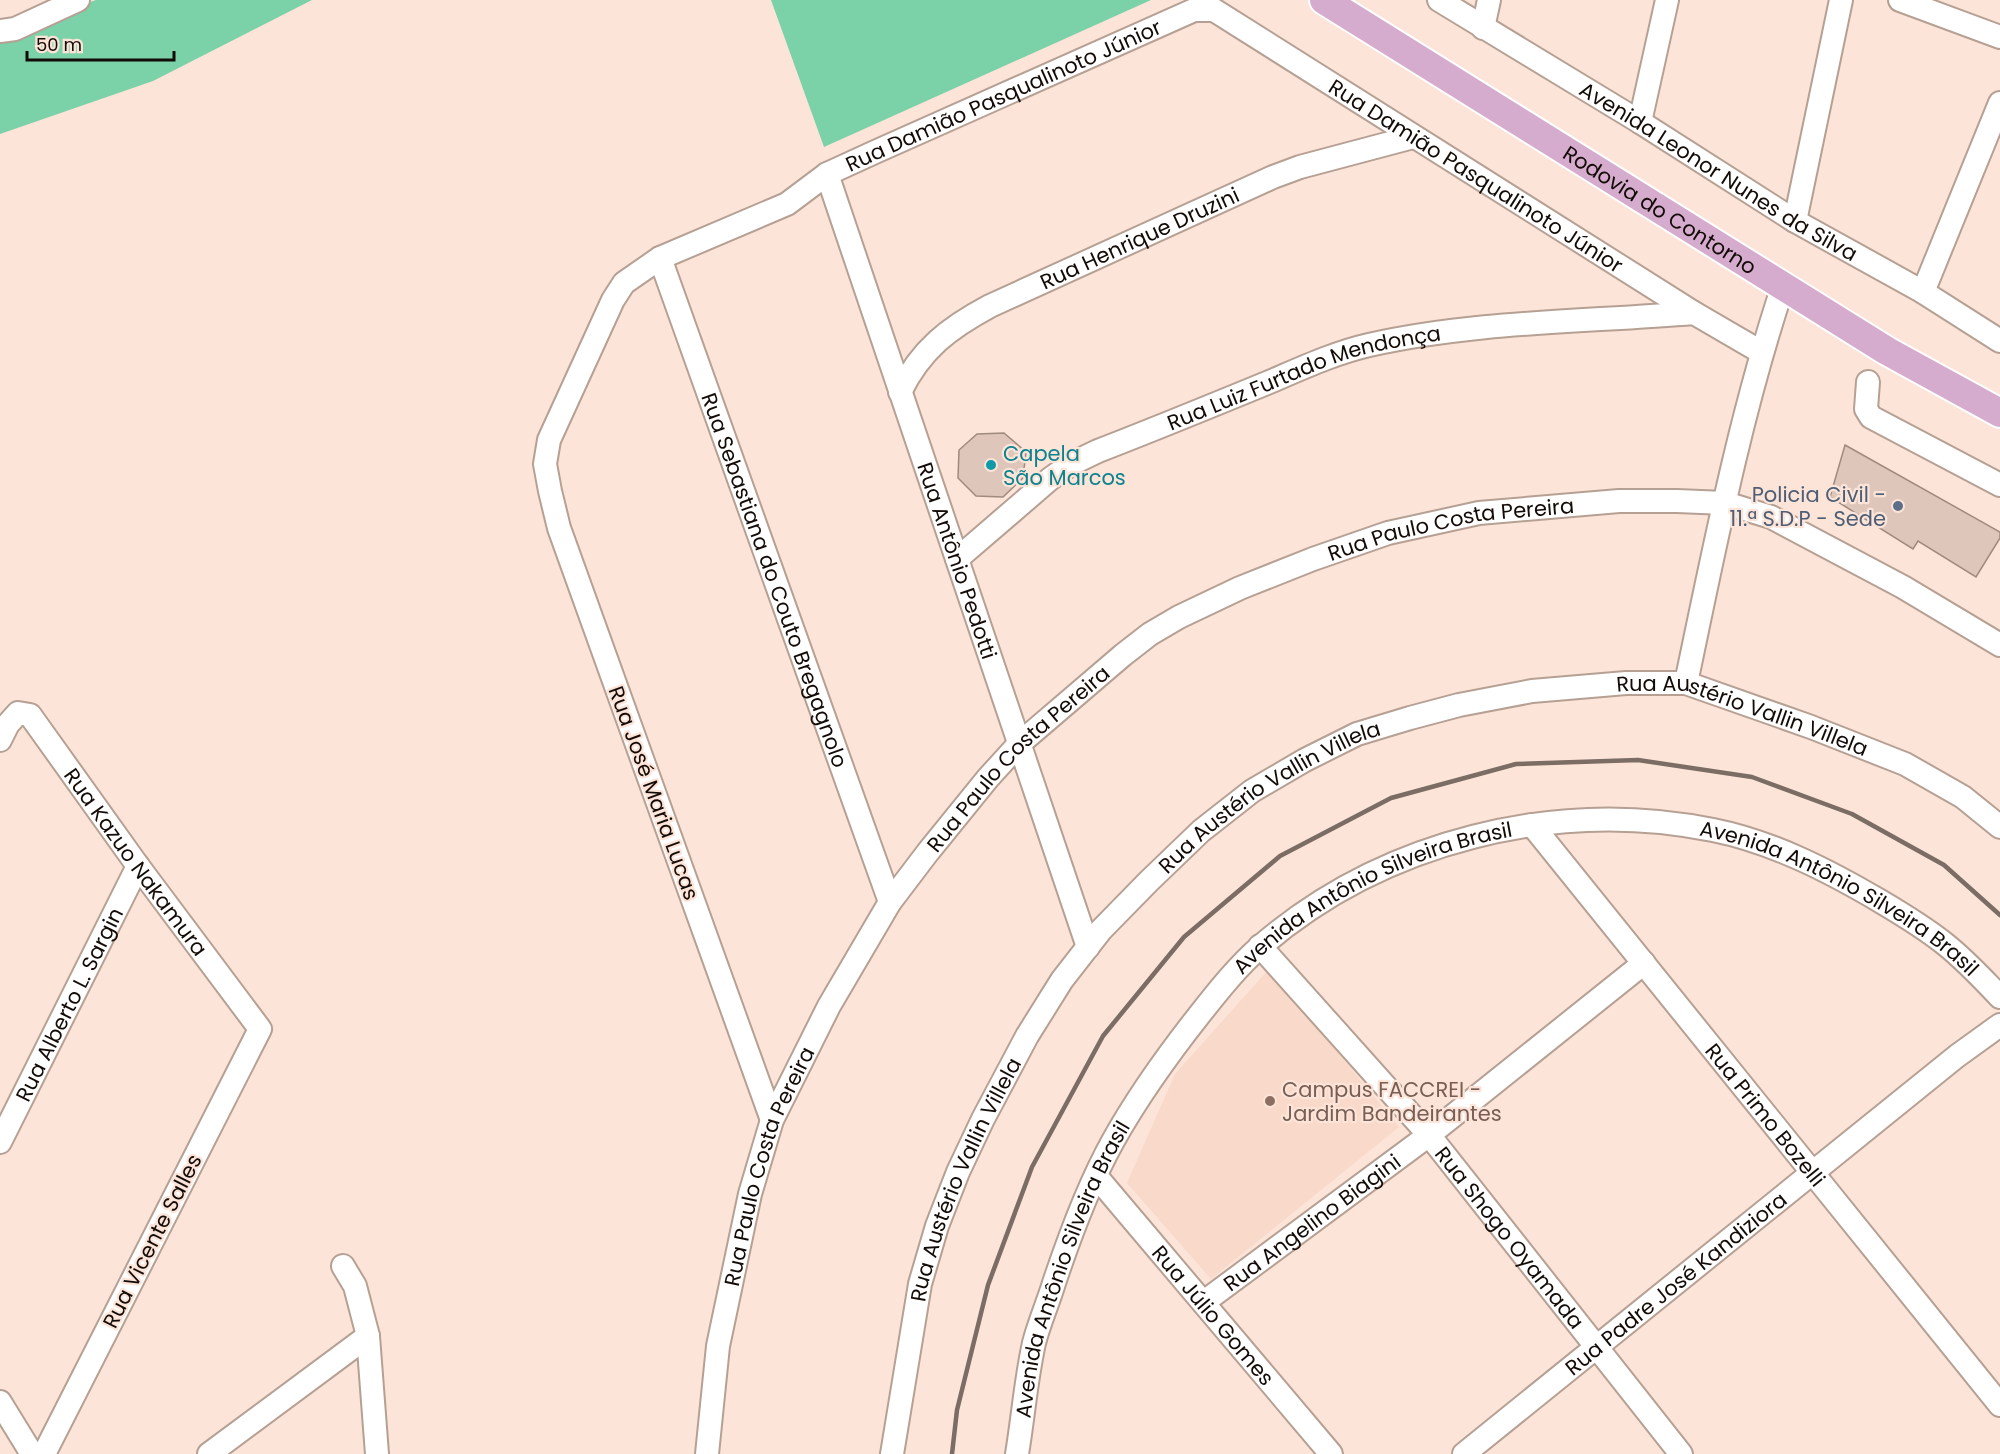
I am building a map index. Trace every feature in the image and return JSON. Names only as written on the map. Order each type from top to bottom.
[{"type":"main road","name":"Rodovia do Contorno","points":[[1324,0],[1887,351],[2000,413]]},
{"type":"street","points":[[0,31],[15,29],[78,0]]},
{"type":"street","name":"Avenida Leonor Nunes da Silva","points":[[1439,0],[1795,221],[1923,292],[2000,341]]},
{"type":"street","points":[[1483,28],[1489,0]]},
{"type":"street","points":[[1640,123],[1667,0]]},
{"type":"street","points":[[1795,221],[1841,0]]},
{"type":"street","points":[[1900,0],[2000,37]]},
{"type":"street","name":"Rua Damião Pasqualinoto Júnior","points":[[545,464],[549,440],[556,421],[613,300],[624,284],[660,258],[786,204],[827,174],[1194,10],[1214,10],[1694,313],[1761,352]]},
{"type":"street","points":[[1923,292],[2000,103]]},
{"type":"street","name":"Rua Henrique Druzini","points":[[900,392],[910,371],[941,337],[962,321],[990,306],[1273,177],[1300,167],[1413,137]]},
{"type":"street","name":"Rua Antônio Pedotti","points":[[827,174],[1088,946]]},
{"type":"street","name":"Rua Sebastiana do Couto Bregagnolo","points":[[660,258],[890,902]]},
{"type":"street","points":[[1686,683],[1761,352],[1783,286]]},
{"type":"street","name":"Rua Luiz Furtado Mendonça","points":[[957,559],[1071,464],[1321,361],[1366,346],[1426,334],[1511,325],[1605,321],[1694,313]]},
{"type":"street","points":[[1868,382],[1866,409],[1872,417],[2000,485]]},
{"type":"street","name":"Rua José Maria Lucas","points":[[545,464],[559,528],[772,1120]]},
{"type":"street","name":"Rua Paulo Costa Pereira","points":[[707,1454],[718,1346],[750,1194],[772,1120],[829,1006],[890,902],[973,796],[1019,744],[1150,634],[1179,617],[1251,584],[1378,537],[1479,513],[1619,501],[1725,503],[1771,517],[1903,587],[2000,645]]},
{"type":"street","name":"Rua Austério Vallin Villela","points":[[892,1454],[920,1284],[937,1226],[982,1119],[1027,1036],[1062,980],[1088,946],[1149,881],[1201,831],[1252,791],[1305,760],[1358,735],[1449,708],[1532,692],[1626,683],[1686,683],[1811,727],[1905,764],[1963,797],[2000,827]]},
{"type":"street","name":"Rua Kazuo Nakamura","points":[[4,732],[18,713],[30,714],[138,866],[260,1029]]},
{"type":"street","name":"Avenida Antônio Silveira Brasil","points":[[1017,1454],[1034,1343],[1070,1235],[1113,1140],[1176,1044],[1224,983],[1260,946],[1324,899],[1380,869],[1444,845],[1507,829],[1571,820],[1642,820],[1715,830],[1770,847],[1840,878],[1904,915],[1946,944],[2000,997]]},
{"type":"street","name":"Rua Primo Bozelli","points":[[1532,825],[2000,1405]]},
{"type":"street","name":"Rua Alberto L. Sargin","points":[[0,1142],[138,866]]},
{"type":"street","name":"Rua Shogo Oyamada","points":[[1260,946],[1429,1135],[1681,1454]]},
{"type":"street","name":"Rua Angelino Biagini","points":[[1204,1302],[1429,1135],[1644,963]]},
{"type":"street","name":"Rua Padre José Kandiziora","points":[[1464,1454],[1811,1173],[2000,1024]]},
{"type":"street","name":"Rua Vicente Salles","points":[[44,1454],[260,1029]]},
{"type":"street","name":"Rua Júlio Gomes","points":[[1096,1176],[1331,1454]]},
{"type":"street","points":[[343,1266],[356,1286],[368,1336],[377,1454]]},
{"type":"street","points":[[209,1454],[368,1336]]},
{"type":"street","points":[[0,1402],[32,1454]]},
{"type":"shaded area","name":"Campus FACCREI - Jardim Bandeirantes","points":[[1269,969],[1399,1127],[1211,1279],[1127,1183],[1175,1074]]},
{"type":"green space","points":[[96,0],[312,0],[153,81],[0,134],[0,31]]},
{"type":"green space","points":[[771,0],[1151,0],[824,147]]},
{"type":"building","name":"Capela São Marcos","points":[[1004,433],[1026,452],[1023,478],[1003,497],[976,496],[958,478],[959,450],[977,434]]},
{"type":"building","name":"Policia Civil - 11.ª S.D.P - Sede","points":[[1845,445],[2000,532],[2000,538],[1976,577],[1918,541],[1913,549],[1830,497]]},
{"type":"railway","points":[[952,1454],[957,1410],[988,1285],[1032,1167],[1103,1036],[1184,937],[1280,856],[1391,798],[1516,764],[1638,760],[1752,777],[1852,814],[1944,865],[2000,915]]},
{"type":"place","name":"Capela São Marcos","points":[[991,465]]},
{"type":"place","name":"Policia Civil - 11.ª S.D.P - Sede","points":[[1898,506]]},
{"type":"place","name":"Campus FACCREI - Jardim Bandeirantes","points":[[1270,1101]]}]
